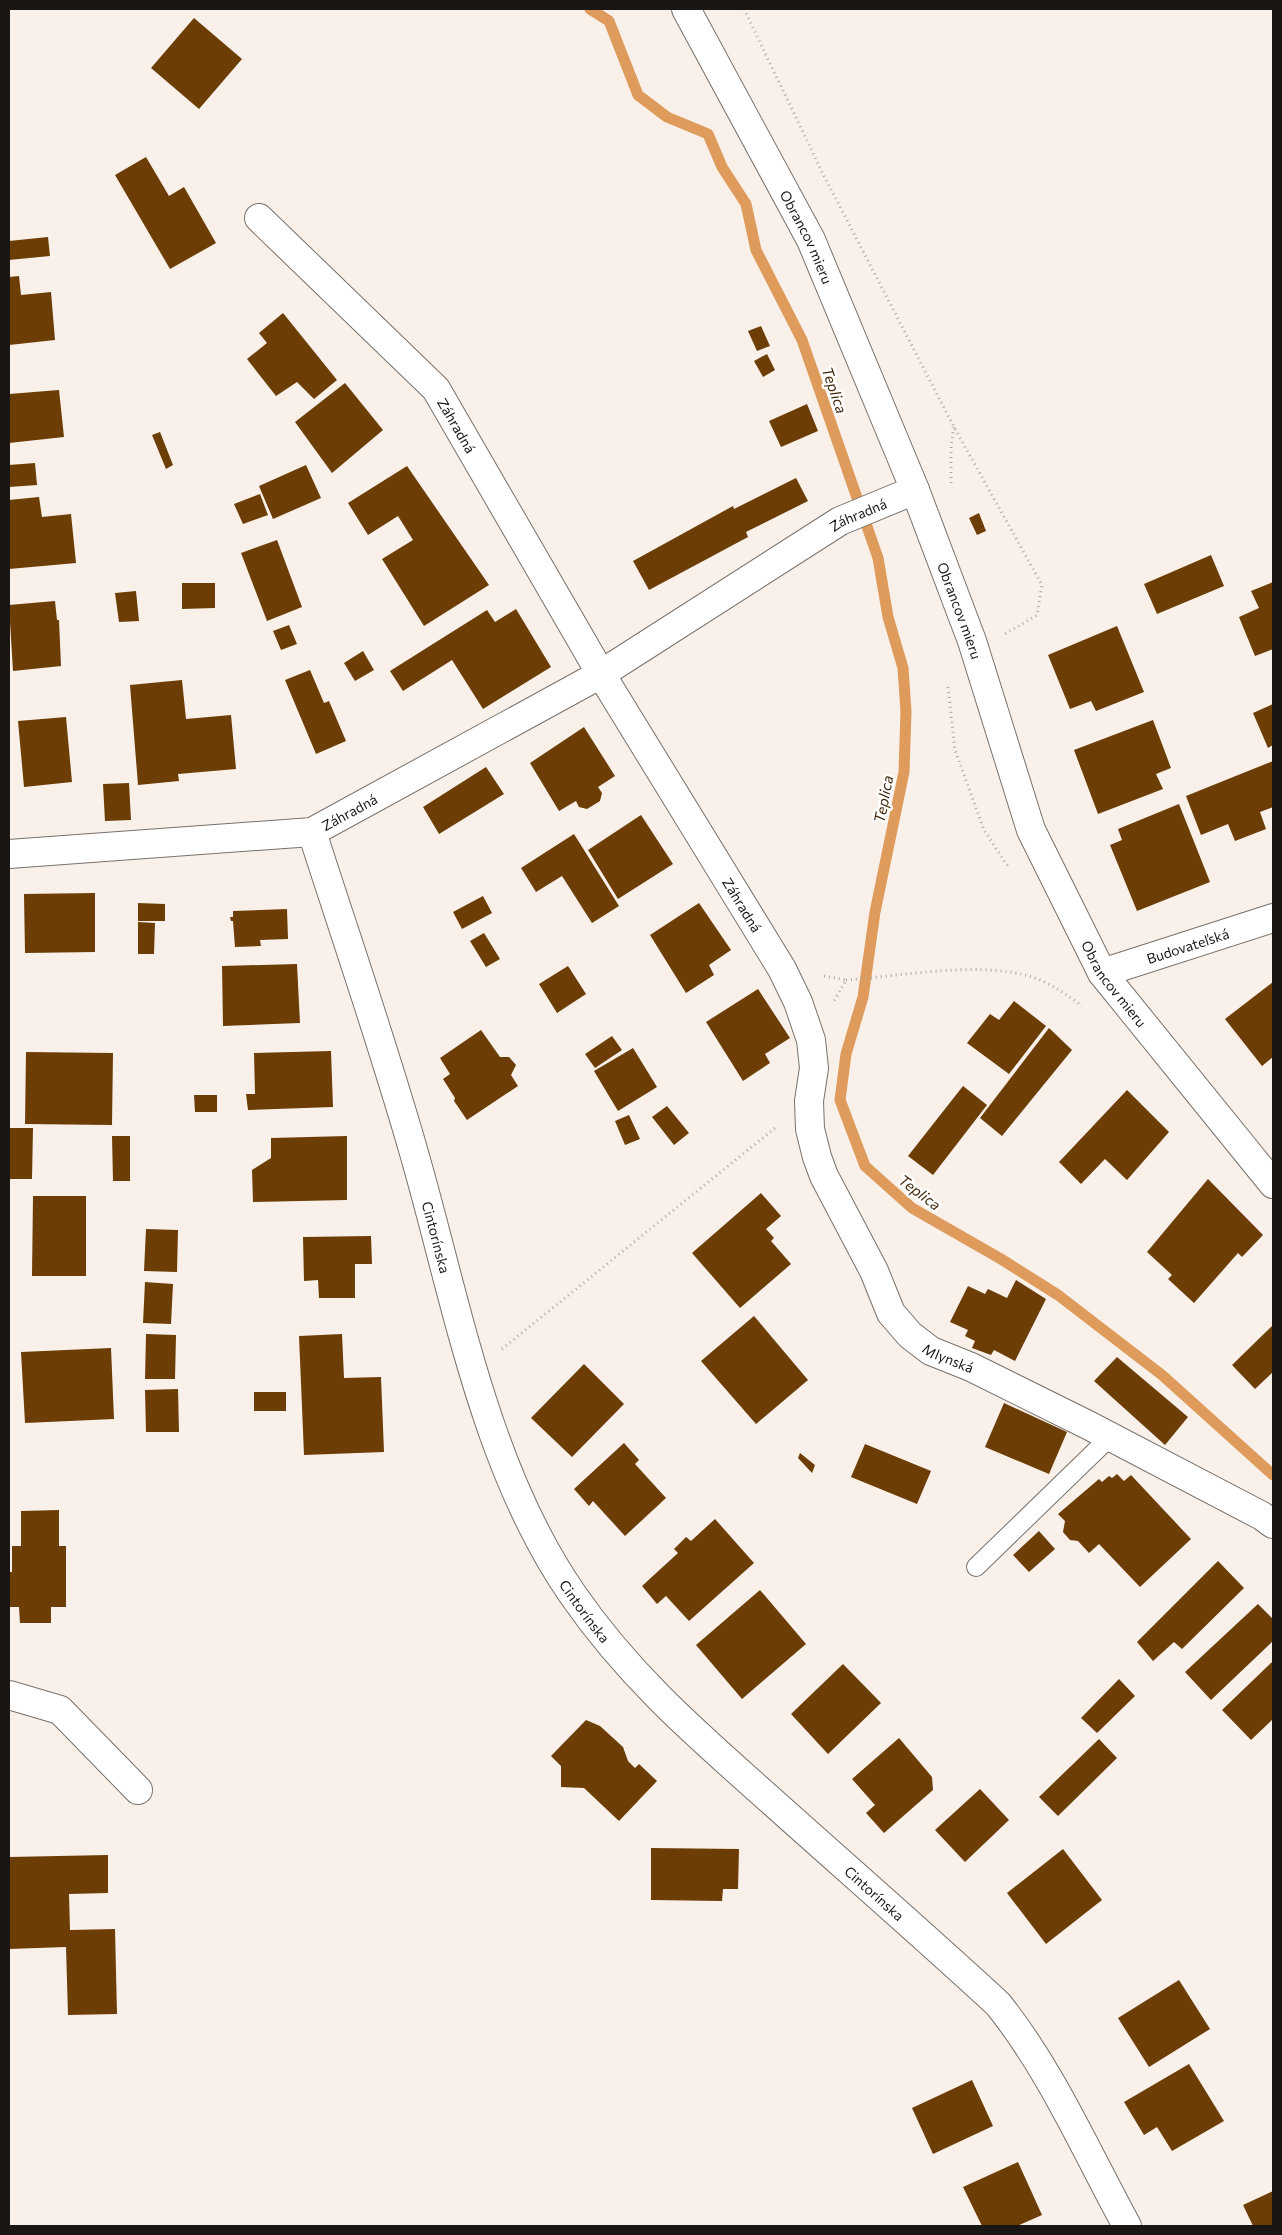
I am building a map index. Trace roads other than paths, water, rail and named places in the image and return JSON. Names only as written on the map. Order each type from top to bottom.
[{"type":"street","name":"Obrancov mieru","points":[[686,9],[811,240],[915,490],[972,641],[1031,830],[1102,973],[1273,1184]]},
{"type":"street","name":"Záhradná","points":[[258,218],[436,389],[601,674],[782,969],[798,1002],[811,1040]]},
{"type":"street","name":"Záhradná","points":[[9,854],[312,832],[601,674],[840,521],[915,490]]},
{"type":"street","name":"Cintorínska","points":[[312,832],[416,1158],[473,1372],[509,1474],[538,1535],[571,1593],[617,1654],[668,1708],[998,2004],[1020,2032],[1040,2065],[1127,2226]]},
{"type":"street","name":"Budovateľská","points":[[1102,973],[1273,918]]},
{"type":"street","name":"Mlynská","points":[[811,1040],[814,1068],[808,1101],[810,1129],[817,1157],[824,1176],[874,1271],[891,1313],[910,1335],[931,1352],[971,1367],[1110,1436],[1273,1524]]},
{"type":"street","points":[[9,1696],[60,1710],[138,1790]]},
{"type":"lane","points":[[976,1567],[1110,1436]]},
{"type":"waterway","name":"Teplica","points":[[590,9],[609,21],[638,95],[667,117],[708,134],[722,167],[746,204],[756,250],[802,340],[878,558],[888,617],[903,668],[906,712],[904,772],[875,912],[863,997],[846,1054],[840,1100],[865,1166],[912,1208],[1001,1259],[1058,1295],[1162,1375],[1273,1475]]}]
